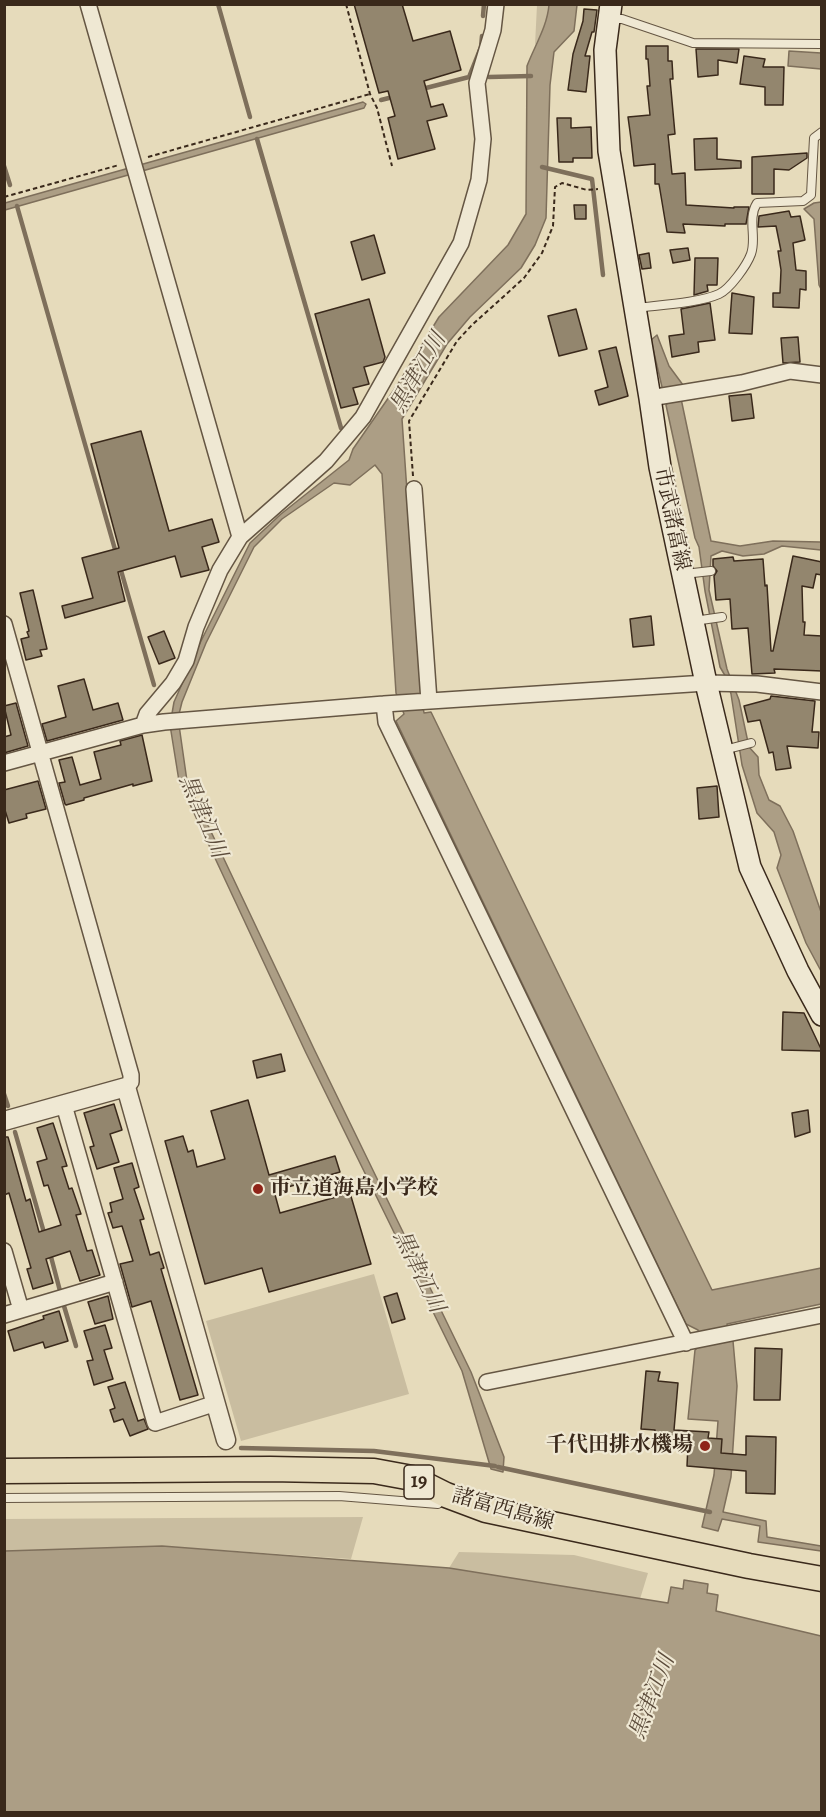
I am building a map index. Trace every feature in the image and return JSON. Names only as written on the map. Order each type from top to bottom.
[{"type":"main road","name":"市武諸富線","points":[[610,11],[605,50],[609,152],[635,308],[657,397],[660,467],[691,573],[700,620],[723,684],[728,748],[750,867],[798,971],[822,1015]]},
{"type":"main road","name":"諸富西島線","points":[[4,1471],[270,1469],[374,1471],[412,1478],[446,1495],[486,1510],[749,1566],[822,1579]]},
{"type":"street","points":[[88,4],[240,537]]},
{"type":"street","points":[[143,725],[147,714],[173,683],[186,661],[196,627],[220,570],[240,537],[326,461],[363,417],[461,243],[479,180],[483,139],[477,83],[493,30],[496,4]]},
{"type":"street","points":[[657,397],[742,383],[789,371],[822,375]]},
{"type":"street","points":[[414,489],[429,701]]},
{"type":"street","points":[[4,624],[131,1075],[131,1082],[126,1087],[4,1121]]},
{"type":"street","points":[[4,763],[143,725],[194,719],[429,701],[723,684],[757,684],[822,692]]},
{"type":"street","points":[[389,704],[386,722],[692,1342]]},
{"type":"street","points":[[126,1087],[226,1440]]},
{"type":"street","points":[[64,1105],[155,1423],[216,1403]]},
{"type":"street","points":[[4,1251],[21,1310]]},
{"type":"street","points":[[4,1315],[114,1281]]},
{"type":"street","points":[[487,1382],[822,1315]]},
{"type":"lane","points":[[610,11],[622,19],[693,43],[822,44]]},
{"type":"lane","points":[[635,308],[707,298],[722,293],[737,278],[752,253],[752,211],[757,203],[803,201],[811,195],[814,138],[822,132]]},
{"type":"lane","points":[[691,573],[711,571]]},
{"type":"lane","points":[[700,620],[722,617]]},
{"type":"lane","points":[[728,748],[751,743]]},
{"type":"lane","points":[[4,1498],[339,1496],[438,1504],[446,1495]]},
{"type":"path","points":[[346,4],[392,166]]},
{"type":"path","points":[[4,197],[134,167],[370,94]]},
{"type":"path","points":[[414,489],[409,421],[457,341],[524,278],[542,253],[553,226],[555,187],[562,183],[587,190],[597,190]]},
{"type":"shaded area","points":[[537,5],[549,5],[545,25],[535,45]]},
{"type":"shaded area","points":[[374,1274],[409,1394],[241,1441],[206,1321]]},
{"type":"shaded area","points":[[363,1517],[351,1559],[162,1546],[5,1551],[4,1519]]},
{"type":"shaded area","points":[[459,1552],[574,1555],[648,1573],[640,1599],[449,1568]]},
{"type":"water","points":[[549,5],[577,5],[574,31],[554,52],[550,85],[546,218],[535,245],[521,268],[470,317],[447,344],[402,419],[424,713],[431,712],[712,1290],[821,1268],[821,1304],[727,1324],[730,1339],[733,1341],[737,1386],[731,1477],[723,1512],[766,1521],[767,1537],[821,1546],[821,1551],[758,1542],[760,1526],[722,1519],[718,1531],[702,1527],[714,1475],[718,1421],[688,1419],[695,1350],[701,1345],[698,1330],[686,1324],[396,721],[404,714],[396,693],[382,474],[375,465],[350,485],[334,483],[282,519],[254,547],[206,643],[182,702],[178,718],[187,781],[471,1372],[504,1457],[503,1472],[491,1469],[462,1371],[306,1053],[179,781],[170,725],[174,702],[201,641],[250,543],[281,514],[349,460],[353,449],[398,384],[439,317],[508,245],[526,214],[527,66],[543,28]]},
{"type":"water","points":[[789,51],[821,53],[821,69],[788,66]]},
{"type":"water","points":[[363,102],[366,104],[364,108],[5,210],[5,203]]},
{"type":"water","points":[[822,202],[821,289],[814,219],[804,209],[814,203]]},
{"type":"water","points":[[657,335],[669,366],[683,385],[679,389],[711,541],[740,546],[773,541],[821,542],[821,550],[782,546],[764,554],[743,556],[722,551],[711,556],[709,590],[727,669],[739,700],[749,747],[758,757],[759,775],[769,800],[780,806],[793,831],[821,912],[821,971],[806,943],[777,868],[781,855],[774,832],[757,813],[742,765],[731,694],[727,679],[720,667],[699,547],[695,538],[666,405],[669,401],[667,391],[662,387],[651,340]]},
{"type":"water","points":[[162,1546],[449,1568],[668,1603],[671,1587],[683,1589],[684,1580],[708,1584],[707,1593],[718,1595],[716,1611],[821,1636],[821,1812],[5,1812],[5,1551]]},
{"type":"building","points":[[354,4],[402,4],[413,41],[450,31],[461,70],[424,81],[431,107],[443,104],[447,116],[427,121],[435,149],[398,159],[388,118],[395,116],[388,91],[379,93]]},
{"type":"building","points":[[584,9],[597,10],[594,32],[592,32],[585,56],[590,56],[586,92],[568,90],[573,54],[583,21]]},
{"type":"building","points":[[646,46],[668,46],[668,61],[672,61],[673,79],[670,79],[675,134],[668,135],[672,174],[685,173],[686,205],[749,207],[746,224],[725,224],[725,226],[683,224],[685,233],[667,232],[659,184],[655,184],[655,164],[634,166],[628,117],[650,115]]},
{"type":"building","points":[[696,49],[739,49],[737,63],[718,60],[718,75],[698,77]]},
{"type":"building","points":[[744,56],[765,59],[763,67],[784,67],[783,105],[765,105],[765,87],[740,84]]},
{"type":"building","points":[[557,118],[571,118],[571,128],[591,127],[592,158],[573,158],[573,162],[559,162]]},
{"type":"building","points":[[717,138],[717,159],[741,161],[741,168],[695,170],[694,139]]},
{"type":"building","points":[[807,153],[807,158],[789,170],[774,169],[774,194],[752,194],[752,157]]},
{"type":"building","points":[[574,205],[586,205],[586,219],[575,219]]},
{"type":"building","points":[[789,211],[791,217],[800,216],[805,240],[793,243],[796,270],[806,271],[806,290],[800,289],[799,308],[773,307],[773,293],[780,293],[781,270],[778,251],[781,251],[776,226],[758,227],[759,216]]},
{"type":"building","points":[[374,235],[385,273],[362,280],[351,242]]},
{"type":"building","points":[[688,248],[690,260],[673,263],[670,250]]},
{"type":"building","points":[[649,253],[651,268],[642,269],[639,255]]},
{"type":"building","points":[[695,258],[718,258],[717,285],[707,285],[708,291],[694,295]]},
{"type":"building","points":[[732,293],[754,297],[752,334],[729,333]]},
{"type":"building","points":[[369,299],[385,357],[383,362],[364,367],[369,384],[353,388],[358,404],[341,408],[315,314]]},
{"type":"building","points":[[710,303],[715,340],[698,342],[699,352],[672,357],[669,336],[684,334],[681,309]]},
{"type":"building","points":[[576,309],[587,349],[559,356],[548,316]]},
{"type":"building","points":[[798,337],[800,362],[783,363],[781,338]]},
{"type":"building","points":[[616,347],[628,396],[599,405],[595,391],[608,387],[599,351]]},
{"type":"building","points":[[751,394],[754,418],[732,421],[729,396]]},
{"type":"building","points":[[141,431],[169,531],[212,519],[219,542],[202,547],[209,570],[181,577],[175,556],[118,572],[125,601],[65,618],[62,606],[93,598],[82,558],[119,548],[91,444]]},
{"type":"building","points":[[793,556],[822,562],[822,575],[816,574],[813,588],[802,586],[804,635],[822,636],[822,671],[774,669],[775,673],[752,674],[748,628],[732,629],[730,599],[716,600],[714,576],[717,571],[713,566],[713,559],[733,557],[734,561],[763,559],[771,651],[773,651]]},
{"type":"building","points":[[33,590],[47,649],[40,650],[42,656],[26,660],[21,639],[29,637],[27,632],[29,631],[20,593]]},
{"type":"building","points":[[651,616],[654,645],[633,647],[630,619]]},
{"type":"building","points":[[164,631],[175,658],[159,664],[148,637]]},
{"type":"building","points":[[84,679],[93,710],[118,703],[123,720],[47,741],[42,724],[66,717],[58,686]]},
{"type":"building","points":[[771,696],[815,701],[812,732],[819,732],[818,748],[787,746],[791,768],[776,770],[773,752],[769,753],[760,720],[748,722],[744,706],[770,699]]},
{"type":"building","points":[[16,703],[28,746],[4,753],[4,737],[11,735],[4,706]]},
{"type":"building","points":[[142,735],[152,781],[133,786],[133,784],[65,804],[59,783],[65,782],[59,760],[72,757],[80,785],[101,779],[94,752],[121,745],[120,741]]},
{"type":"building","points":[[38,781],[46,809],[26,814],[27,818],[9,823],[4,807],[4,790]]},
{"type":"building","points":[[717,786],[719,817],[699,819],[697,788]]},
{"type":"building","points":[[783,1012],[804,1013],[822,1051],[782,1050]]},
{"type":"building","points":[[281,1054],[285,1071],[257,1078],[253,1061]]},
{"type":"building","points":[[248,1100],[269,1175],[335,1156],[340,1172],[274,1191],[280,1213],[350,1193],[371,1264],[269,1292],[262,1268],[205,1284],[165,1141],[183,1136],[188,1152],[193,1150],[197,1167],[225,1159],[211,1111]]},
{"type":"building","points":[[114,1104],[122,1130],[110,1134],[119,1162],[97,1169],[90,1147],[94,1146],[84,1113]]},
{"type":"building","points":[[808,1110],[810,1132],[795,1137],[792,1113]]},
{"type":"building","points":[[53,1123],[67,1166],[62,1167],[81,1214],[76,1215],[87,1251],[92,1250],[100,1275],[80,1281],[70,1251],[46,1259],[53,1283],[33,1289],[27,1269],[31,1268],[9,1193],[4,1195],[4,1137],[8,1137],[26,1201],[30,1199],[39,1232],[61,1225],[48,1185],[44,1186],[37,1162],[47,1159],[37,1128]]},
{"type":"building","points":[[132,1163],[139,1187],[134,1189],[144,1219],[140,1220],[150,1255],[159,1252],[164,1268],[161,1269],[198,1395],[180,1400],[151,1301],[132,1307],[120,1264],[133,1261],[122,1226],[113,1228],[108,1213],[112,1212],[110,1203],[123,1199],[114,1168]]},
{"type":"building","points":[[397,1293],[405,1319],[392,1323],[384,1297]]},
{"type":"building","points":[[108,1296],[113,1319],[95,1324],[88,1302]]},
{"type":"building","points":[[59,1311],[68,1341],[45,1348],[43,1342],[14,1351],[8,1331],[44,1319],[43,1316]]},
{"type":"building","points":[[105,1325],[112,1348],[104,1350],[113,1379],[94,1385],[87,1361],[93,1360],[84,1331]]},
{"type":"building","points":[[755,1348],[782,1349],[780,1400],[754,1400]]},
{"type":"building","points":[[646,1371],[660,1372],[658,1381],[678,1383],[674,1430],[709,1432],[708,1438],[722,1439],[721,1453],[746,1455],[746,1436],[776,1437],[775,1494],[746,1493],[746,1471],[687,1466],[688,1445],[654,1441],[655,1430],[641,1429]]},
{"type":"building","points":[[125,1382],[138,1421],[144,1419],[148,1429],[130,1436],[123,1419],[114,1422],[110,1410],[115,1408],[108,1387]]},
{"type":"waterway","points":[[218,4],[250,117]]},
{"type":"waterway","points":[[483,16],[484,4]]},
{"type":"waterway","points":[[422,89],[469,77],[481,47],[482,36]]},
{"type":"waterway","points":[[489,77],[531,76]]},
{"type":"waterway","points":[[381,100],[393,97]]},
{"type":"waterway","points":[[257,139],[341,428]]},
{"type":"waterway","points":[[4,166],[10,185]]},
{"type":"waterway","points":[[542,167],[592,179],[603,275]]},
{"type":"waterway","points":[[17,206],[116,553]]},
{"type":"waterway","points":[[120,567],[154,685]]},
{"type":"waterway","points":[[4,1094],[8,1106]]},
{"type":"waterway","points":[[15,1132],[45,1236]]},
{"type":"waterway","points":[[50,1253],[60,1291]]},
{"type":"waterway","points":[[64,1306],[76,1346]]},
{"type":"waterway","points":[[241,1448],[374,1451],[495,1466]]},
{"type":"waterway","name":"黒津江川","points":[[498,1467],[710,1512]]},
{"type":"place","name":"市立道海島小学校","points":[[258,1189]]},
{"type":"place","name":"千代田排水機場","points":[[705,1446]]}]
